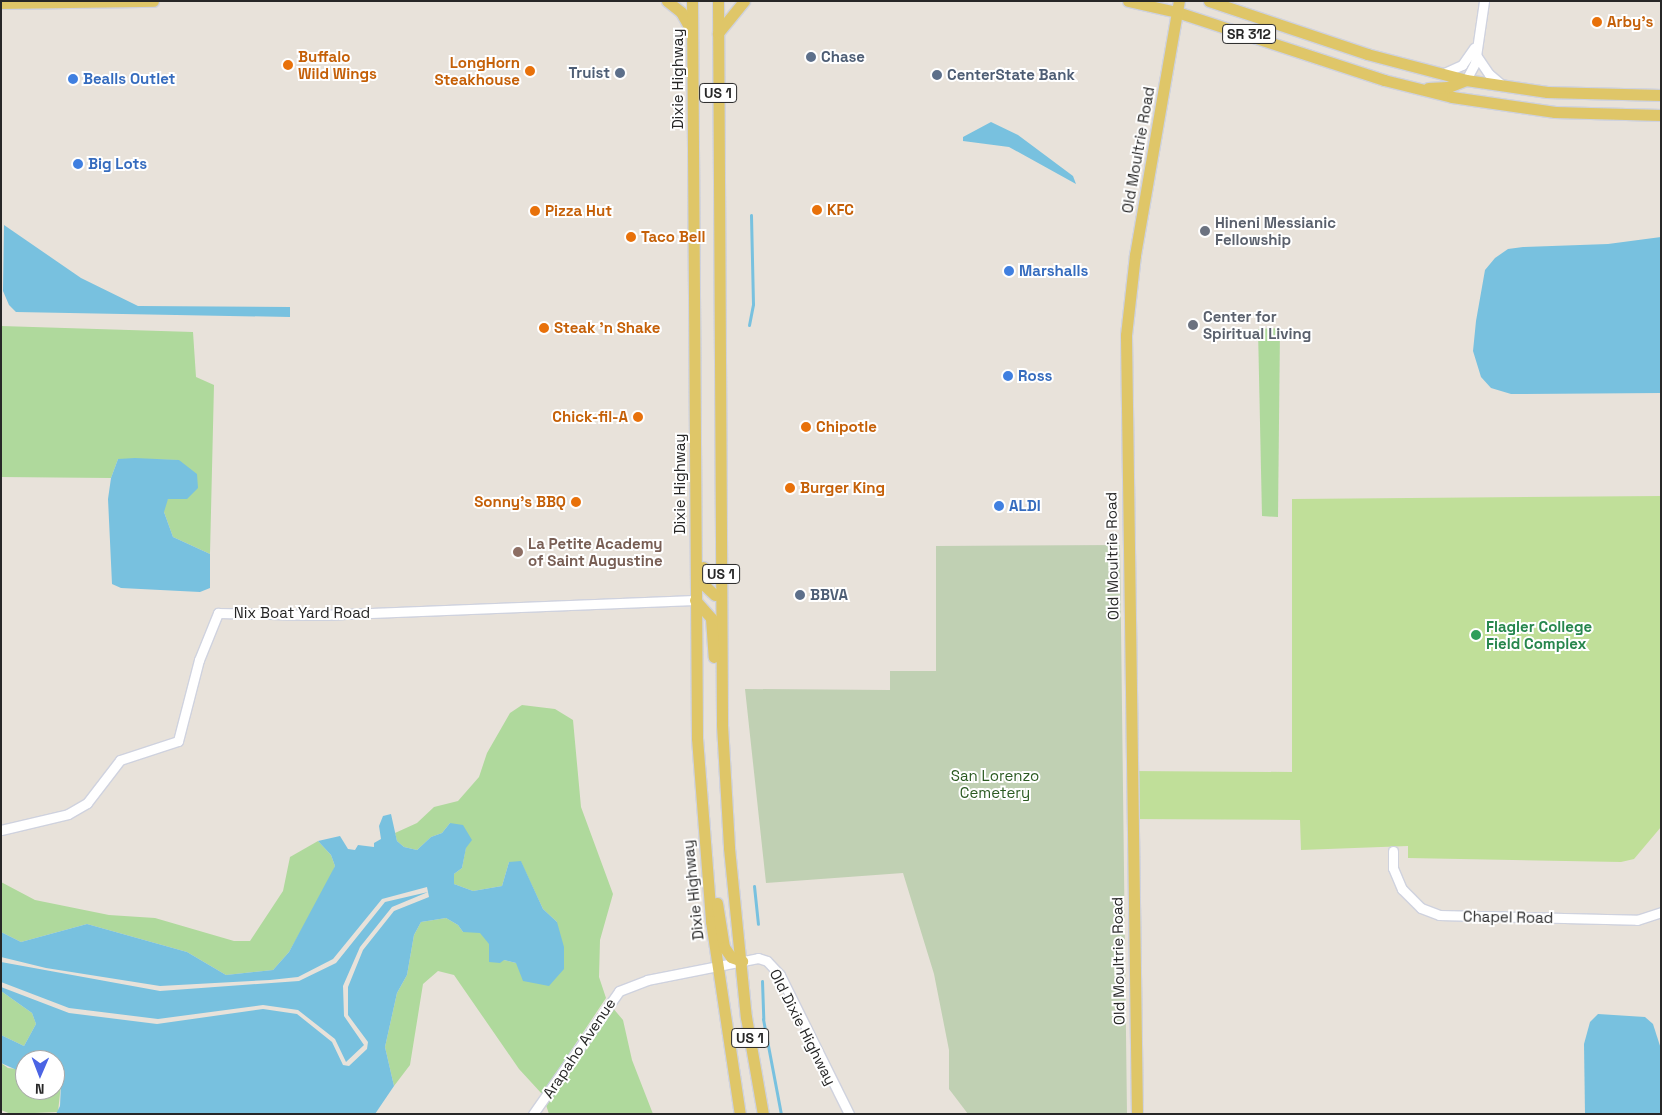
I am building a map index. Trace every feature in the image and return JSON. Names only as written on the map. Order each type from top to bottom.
[{"type":"main road","points":[[1,3],[153,1]]},
{"type":"main road","points":[[667,1],[681,12],[692,33]]},
{"type":"main road","name":"Dixie Highway","points":[[692,1],[696,664],[700,797],[716,966]]},
{"type":"main road","name":"US 1","points":[[718,1],[723,751],[746,1018],[763,1114]]},
{"type":"main road","points":[[718,33],[744,1]]},
{"type":"main road","name":"SR 312","points":[[1128,1],[1178,7],[1417,89],[1485,103],[1555,112],[1661,115]]},
{"type":"main road","name":"SR 312","points":[[1209,1],[1367,54],[1466,80],[1582,94],[1661,95]]},
{"type":"main road","name":"Old Moultrie Road","points":[[1136,1114],[1126,334],[1135,255],[1178,7]]},
{"type":"main road","points":[[1417,89],[1448,87],[1466,80]]},
{"type":"main road","points":[[694,408],[702,422],[703,584],[715,595]]},
{"type":"main road","points":[[715,595],[721,574]]},
{"type":"main road","points":[[696,600],[715,595]]},
{"type":"main road","points":[[696,600],[708,611],[712,624],[716,720],[723,751]]},
{"type":"main road","points":[[696,664],[702,676],[709,832],[719,925],[724,947],[732,956],[742,961]]},
{"type":"main road","name":"US 1","points":[[716,966],[740,1114]]},
{"type":"street","points":[[1466,80],[1473,70],[1484,1]]},
{"type":"street","points":[[1440,74],[1462,65],[1476,50]]},
{"type":"street","points":[[1476,50],[1489,74],[1504,86]]},
{"type":"street","name":"Nix Boat Yard Road","points":[[1,830],[68,814],[86,803],[120,760],[178,741],[199,660],[218,613],[321,615],[696,600]]},
{"type":"street","name":"Chapel Road","points":[[1393,851],[1394,868],[1402,889],[1421,908],[1439,915],[1637,920],[1661,912]]},
{"type":"street","name":"Old Dixie Highway","points":[[716,966],[758,958],[767,960],[780,975],[849,1114]]},
{"type":"street","name":"Arapaho Avenue","points":[[533,1114],[619,991],[647,980],[716,966]]},
{"type":"green space","points":[[1,326],[193,332],[196,377],[214,385],[210,554],[173,537],[164,512],[164,503],[168,499],[187,499],[179,460],[118,459],[111,478],[1,477]]},
{"type":"green space","points":[[1280,328],[1278,517],[1262,516],[1258,329]]},
{"type":"green space","name":"Flagler College Field Complex","points":[[1661,496],[1661,827],[1634,859],[1621,862],[1408,858],[1408,846],[1301,850],[1300,820],[1131,819],[1130,771],[1292,772],[1292,499]]},
{"type":"green space","name":"San Lorenzo Cemetery","points":[[1120,545],[1127,1114],[968,1114],[949,1089],[949,1050],[934,974],[903,873],[766,883],[745,689],[890,690],[890,671],[936,671],[936,546]]},
{"type":"green space","points":[[522,705],[555,709],[573,720],[581,807],[613,894],[600,940],[599,977],[606,998],[542,1094],[519,1069],[454,975],[438,971],[423,984],[410,1065],[394,1086],[385,1047],[397,993],[407,975],[414,935],[421,922],[446,918],[458,925],[463,932],[480,932],[504,960],[516,963],[557,922],[543,909],[521,862],[509,862],[502,886],[473,891],[454,884],[454,874],[462,868],[466,847],[450,823],[442,833],[431,837],[417,850],[404,847],[397,841],[395,833],[417,823],[434,807],[458,801],[479,777],[487,753],[510,713]]},
{"type":"green space","points":[[318,841],[331,855],[335,866],[328,883],[289,952],[273,970],[226,975],[187,952],[87,924],[21,942],[1,932],[1,882],[35,900],[109,915],[155,918],[234,941],[250,941],[283,891],[290,857]]},
{"type":"green space","points":[[1,991],[32,1013],[36,1024],[24,1046],[1,1035]]},
{"type":"green space","points":[[612,1007],[623,1020],[632,1060],[653,1114],[549,1114],[546,1105]]},
{"type":"green space","points":[[1,1063],[8,1068],[15,1069],[15,1100],[59,1100],[58,1112],[11,1114],[1,1110]]},
{"type":"water","points":[[991,122],[1018,135],[1073,176],[1076,184],[1009,147],[963,141],[963,137]]},
{"type":"water","points":[[4,225],[81,278],[138,306],[290,307],[290,317],[16,312],[9,305],[3,291]]},
{"type":"water","points":[[1661,237],[1661,393],[1511,394],[1491,388],[1481,377],[1473,351],[1476,321],[1485,270],[1495,258],[1508,249],[1523,247],[1608,244]]},
{"type":"water","points":[[118,459],[179,460],[197,474],[198,488],[187,499],[168,499],[164,512],[173,537],[210,554],[210,588],[200,592],[121,588],[112,584],[108,499],[111,478]]},
{"type":"water","points":[[391,814],[397,841],[404,847],[417,850],[431,837],[442,833],[450,823],[463,825],[472,840],[466,848],[462,868],[454,874],[454,884],[473,891],[502,886],[509,862],[521,861],[543,909],[557,922],[564,947],[564,969],[549,986],[523,981],[516,963],[504,960],[500,963],[489,962],[489,944],[480,933],[463,932],[458,925],[446,918],[421,922],[414,935],[407,975],[397,993],[385,1047],[394,1086],[375,1114],[56,1114],[60,1100],[65,1100],[65,1050],[15,1050],[15,1069],[1,1063],[1,1035],[24,1046],[36,1024],[32,1013],[1,991],[1,987],[69,1013],[157,1024],[263,1009],[297,1014],[332,1042],[343,1065],[349,1066],[367,1049],[368,1042],[348,1015],[348,987],[363,950],[394,911],[429,897],[427,887],[382,899],[333,959],[298,977],[270,980],[160,986],[46,968],[1,957],[1,932],[21,942],[87,924],[187,952],[226,975],[273,970],[289,952],[335,866],[331,855],[318,841],[340,836],[348,849],[355,850],[358,845],[374,847],[374,843],[381,839],[379,826],[383,816]]},
{"type":"water","points":[[428,892],[392,907],[360,947],[343,986],[344,1016],[364,1045],[346,1062],[335,1039],[298,1010],[263,1005],[158,1019],[69,1008],[1,982],[1,962],[160,991],[299,981],[336,963],[385,902]]},
{"type":"water","points":[[1598,1014],[1645,1017],[1653,1024],[1661,1049],[1661,1114],[1585,1114],[1584,1044],[1590,1022]]},
{"type":"waterway","points":[[749,325],[753,304],[751,215]]},
{"type":"waterway","points":[[754,886],[758,924]]},
{"type":"waterway","points":[[762,981],[763,1019],[781,1114]]},
{"type":"place","name":"Arby's","points":[[1597,22]]},
{"type":"place","name":"Chase","points":[[811,57]]},
{"type":"place","name":"Buffalo Wild Wings","points":[[288,65]]},
{"type":"place","name":"LongHorn Steakhouse","points":[[530,71]]},
{"type":"place","name":"Truist","points":[[620,73]]},
{"type":"place","name":"CenterState Bank","points":[[937,75]]},
{"type":"place","name":"Bealls Outlet","points":[[73,79]]},
{"type":"place","name":"Big Lots","points":[[78,164]]},
{"type":"place","name":"KFC","points":[[817,210]]},
{"type":"place","name":"Pizza Hut","points":[[535,211]]},
{"type":"place","name":"Hineni Messianic Fellowship","points":[[1205,231]]},
{"type":"place","name":"Taco Bell","points":[[631,237]]},
{"type":"place","name":"Marshalls","points":[[1009,271]]},
{"type":"place","name":"Center for Spiritual Living","points":[[1193,325]]},
{"type":"place","name":"Steak 'n Shake","points":[[544,328]]},
{"type":"place","name":"Ross","points":[[1008,376]]},
{"type":"place","name":"Chick-fil-A","points":[[638,417]]},
{"type":"place","name":"Chipotle","points":[[806,427]]},
{"type":"place","name":"Burger King","points":[[790,488]]},
{"type":"place","name":"Sonny's BBQ","points":[[576,502]]},
{"type":"place","name":"ALDI","points":[[999,506]]},
{"type":"place","name":"La Petite Academy of Saint Augustine","points":[[518,552]]},
{"type":"place","name":"BBVA","points":[[800,595]]},
{"type":"place","name":"Flagler College Field Complex","points":[[1476,635]]}]
